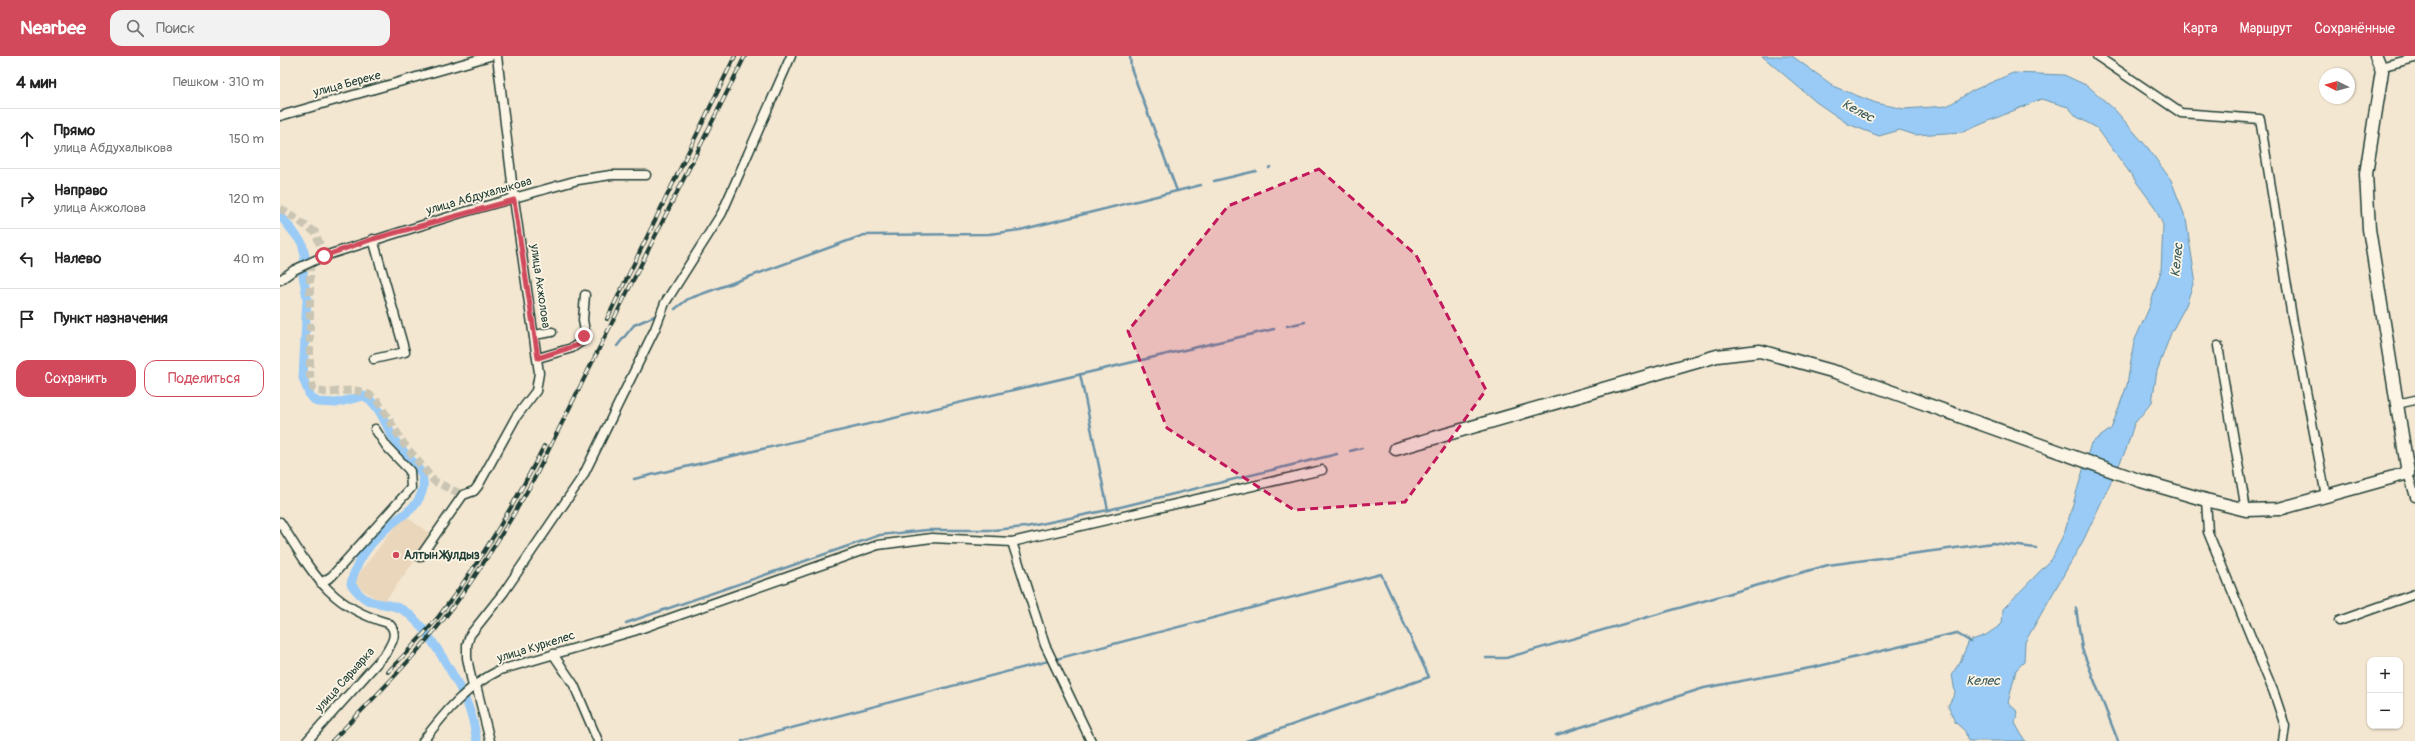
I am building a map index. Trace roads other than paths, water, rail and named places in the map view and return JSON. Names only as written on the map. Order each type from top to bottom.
[{"type":"street","name":"улица Береке","points":[[280,116],[490,56]]},
{"type":"street","name":"улица Акжолова","points":[[420,557],[463,495],[474,491],[478,486],[516,417],[536,391],[539,374],[538,358],[514,200],[497,56]]},
{"type":"street","points":[[2097,56],[2181,113],[2260,119],[2292,317],[2326,496]]},
{"type":"street","points":[[490,741],[467,658],[466,645],[470,635],[504,592],[584,476],[655,329],[665,303],[722,213],[790,57]]},
{"type":"street","points":[[2415,58],[2378,61],[2382,70],[2366,174],[2368,229],[2408,472],[2415,497]]},
{"type":"street","name":"улица Абдухалыкова","points":[[280,280],[294,270],[373,239],[597,176],[646,175]]},
{"type":"street","points":[[373,239],[405,352],[374,359]]},
{"type":"street","points":[[538,358],[572,348],[582,341],[585,331],[583,320],[585,295]]},
{"type":"street","points":[[534,336],[552,332]]},
{"type":"street","points":[[2218,346],[2246,510]]},
{"type":"street","points":[[1396,450],[1717,356],[1760,352],[1839,373],[2141,480],[2206,500],[2246,510],[2279,509],[2408,472]]},
{"type":"street","points":[[2397,404],[2415,400]]},
{"type":"street","points":[[280,522],[321,583],[332,576],[411,488],[410,471],[387,447],[375,429]]},
{"type":"street","name":"улица Куркелес","points":[[423,741],[451,705],[474,686],[500,670],[634,631],[878,545],[932,538],[1012,542],[1322,470]]},
{"type":"street","points":[[2206,500],[2208,532],[2274,694],[2285,726],[2283,741]]},
{"type":"street","points":[[1012,542],[1045,645],[1090,741]]},
{"type":"street","name":"улица Сарыарка","points":[[307,741],[386,653],[393,642],[394,632],[388,623],[356,612],[344,604],[321,583]]},
{"type":"street","points":[[2339,621],[2415,594]]},
{"type":"street","points":[[553,654],[574,685],[598,741]]},
{"type":"water","name":"Келес","points":[[1762,56],[1792,56],[1835,87],[1876,103],[1904,109],[1947,106],[1974,90],[2013,73],[2064,75],[2088,86],[2115,110],[2148,148],[2171,180],[2186,219],[2195,278],[2186,305],[2171,333],[2157,371],[2152,402],[2134,424],[2126,450],[2083,541],[2025,642],[2024,662],[2016,670],[2008,703],[2018,712],[2015,723],[2025,741],[1968,741],[1965,731],[1955,722],[1948,706],[1955,693],[1952,674],[1960,662],[1969,641],[1986,635],[2002,624],[2003,609],[2052,559],[2065,531],[2091,443],[2111,429],[2127,385],[2134,342],[2150,306],[2161,271],[2163,225],[2154,206],[2097,128],[2077,117],[2068,107],[2041,99],[1963,132],[1915,135],[1900,130],[1879,136],[1848,124],[1816,102]]},
{"type":"waterway","points":[[1130,56],[1131,68],[1177,191]]},
{"type":"waterway","points":[[1214,181],[1256,171]]},
{"type":"waterway","points":[[675,309],[688,299],[864,235],[989,234],[1020,230],[1201,185]]},
{"type":"waterway","points":[[280,215],[302,243],[305,256],[303,275],[307,298],[303,378],[310,396],[317,402],[336,403],[364,396],[370,400],[379,410],[396,442],[413,461],[423,477],[424,485],[421,495],[415,505],[387,528],[373,542],[357,566],[351,584],[364,598],[376,603],[403,610],[422,628],[443,658],[467,703],[474,724],[477,741]]},
{"type":"waterway","points":[[617,346],[634,325],[657,315]]},
{"type":"waterway","points":[[1287,326],[1305,322]]},
{"type":"waterway","points":[[634,479],[1274,329]]},
{"type":"waterway","points":[[626,623],[880,535],[927,530],[993,530],[1026,527],[1108,510],[1080,374]]},
{"type":"waterway","points":[[1350,451],[1362,448]]},
{"type":"waterway","points":[[1108,510],[1337,454]]},
{"type":"waterway","points":[[1486,658],[1506,658],[1828,565],[1993,543],[2036,548]]},
{"type":"waterway","points":[[742,741],[1381,574],[1429,677],[1246,741]]},
{"type":"waterway","points":[[2076,608],[2082,649],[2118,741]]},
{"type":"waterway","points":[[1556,735],[1704,688],[1815,667],[1956,633],[1971,642]]},
{"type":"tunnel","points":[[280,208],[315,232],[324,256]]},
{"type":"tunnel","points":[[310,263],[310,375],[313,388],[328,392],[351,390],[359,391],[368,394],[377,400],[404,444],[434,481],[463,495]]},
{"type":"railway","points":[[607,319],[735,56]]},
{"type":"railway","points":[[332,741],[389,682],[430,636],[468,586],[503,533],[534,479],[745,56]]},
{"type":"railway","points":[[388,672],[414,645],[454,596],[508,512],[544,446]]},
{"type":"place","name":"Алтын Жулдыз","points":[[396,555]]}]
